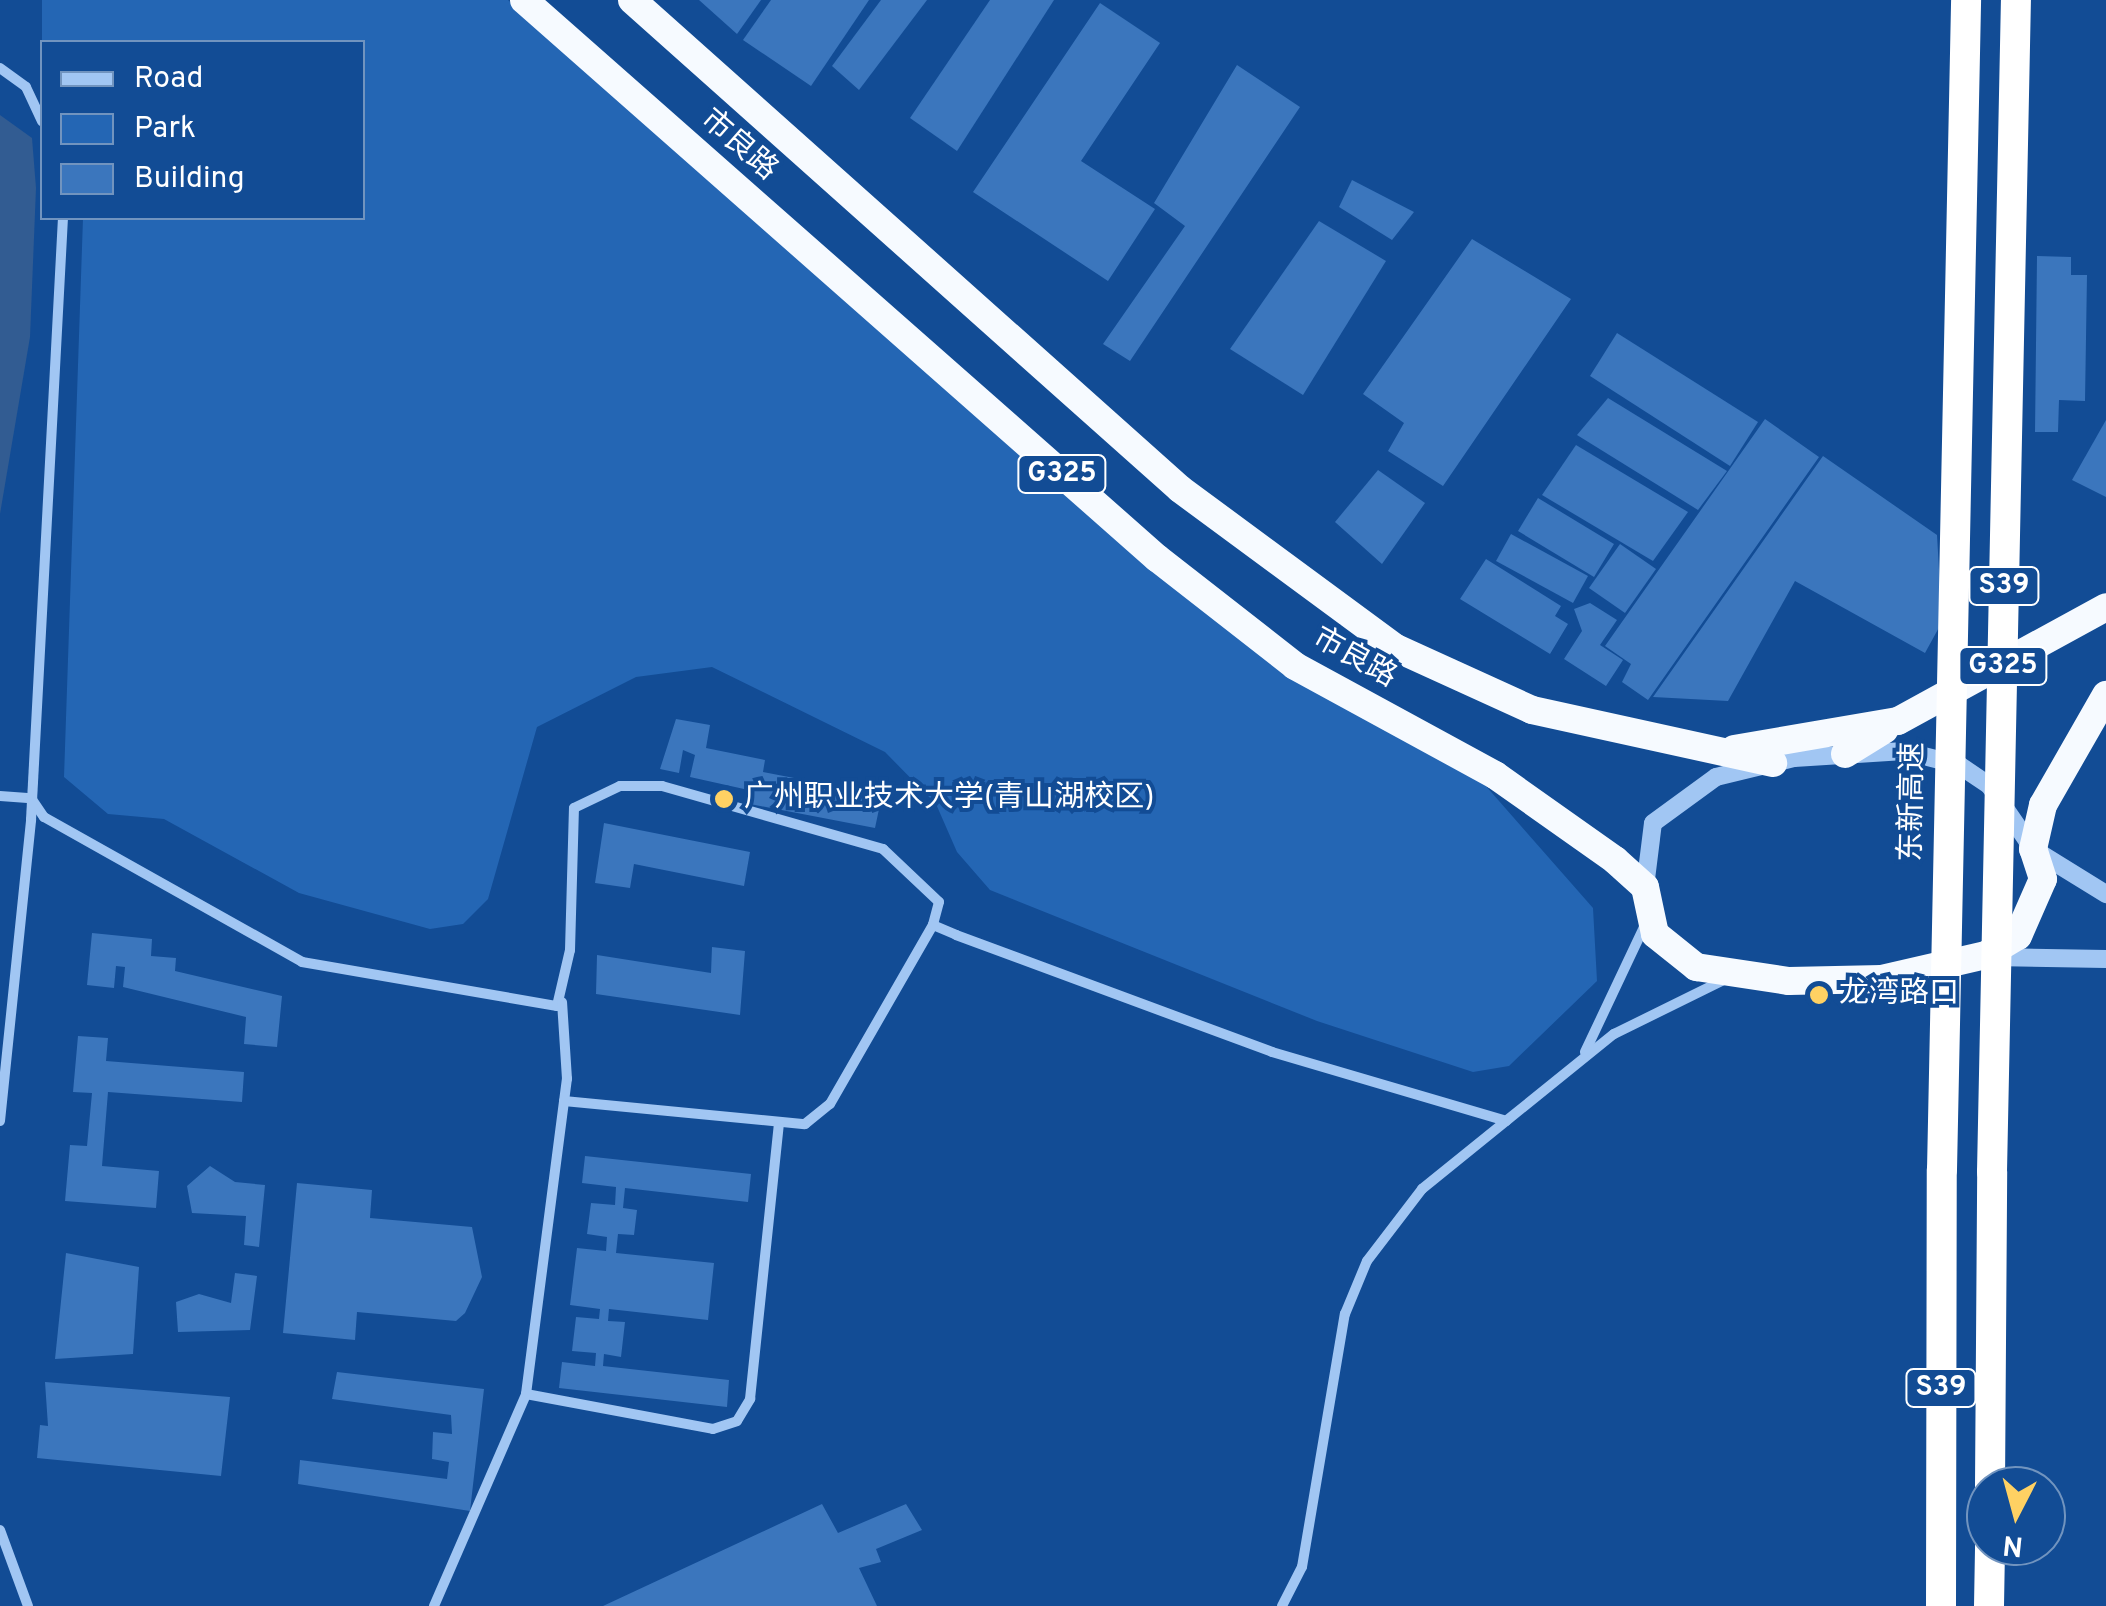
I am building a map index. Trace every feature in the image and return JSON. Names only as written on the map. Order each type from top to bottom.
[{"type":"highway","name":"市良路","points":[[524,0],[1157,558],[1295,666],[1495,775],[1647,901],[1672,952],[1732,977],[1882,979],[1976,958],[2031,919],[2043,880],[2033,849],[2063,758],[2106,695]]},
{"type":"highway","name":"市良路","points":[[632,0],[1180,489],[1396,648],[1532,710],[1716,752],[1898,721],[2106,607]]},
{"type":"highway","name":"东新高速","points":[[1941,1606],[1942,1170],[1966,0]]},
{"type":"highway","name":"S39","points":[[1990,1466],[1992,1172],[2016,0]]},
{"type":"highway","points":[[1845,754],[1898,721]]},
{"type":"highway","points":[[1716,752],[1773,762]]},
{"type":"highway","points":[[1989,1606],[1990,1566]]},
{"type":"street","points":[[0,68],[26,87],[40,118]]},
{"type":"street","points":[[0,1121],[31,798],[62,220]]},
{"type":"street","points":[[1579,1061],[1647,901],[1648,839],[1665,808],[1716,777],[1773,762],[1904,751],[1960,765],[2002,799],[2033,849],[2106,894]]},
{"type":"street","points":[[434,1606],[526,1394],[564,1101],[562,1002],[574,808],[620,786],[662,786],[883,849],[940,902],[933,925],[830,1104],[805,1124],[779,1125],[564,1101]]},
{"type":"street","points":[[0,796],[31,798]]},
{"type":"street","points":[[31,798],[44,817],[302,962],[562,1002]]},
{"type":"street","points":[[933,925],[1272,1052],[1506,1121]]},
{"type":"street","points":[[1976,958],[2106,959]]},
{"type":"street","points":[[1282,1606],[1302,1567],[1345,1314],[1367,1261],[1422,1189],[1579,1061],[1732,977]]},
{"type":"street","points":[[526,1394],[713,1429],[737,1421],[750,1399],[779,1125]]},
{"type":"street","points":[[0,1530],[28,1606]]},
{"type":"green space","points":[[42,0],[508,0],[1222,621],[1485,785],[1593,908],[1597,981],[1509,1066],[1473,1072],[1317,1021],[990,890],[957,852],[936,804],[885,752],[712,667],[636,677],[537,727],[488,899],[463,924],[430,929],[299,893],[164,819],[108,814],[64,777],[83,220],[365,220],[365,40],[42,40]]},
{"type":"shaded area","points":[[0,115],[32,138],[36,188],[30,337],[0,514]]},
{"type":"building","points":[[699,0],[761,0],[737,34]]},
{"type":"building","points":[[771,0],[869,0],[811,86],[743,40]]},
{"type":"building","points":[[881,0],[927,0],[859,90],[832,66]]},
{"type":"building","points":[[990,0],[1054,0],[957,151],[910,118]]},
{"type":"building","points":[[1100,3],[1160,43],[1081,161],[1155,209],[1108,281],[973,192]]},
{"type":"building","points":[[1237,65],[1300,107],[1130,361],[1103,344],[1185,226],[1154,203]]},
{"type":"building","points":[[1352,180],[1414,212],[1392,240],[1339,207]]},
{"type":"building","points":[[1319,221],[1386,261],[1303,395],[1230,349]]},
{"type":"building","points":[[1472,239],[1571,299],[1443,486],[1388,451],[1404,423],[1363,394]]},
{"type":"building","points":[[2037,256],[2071,257],[2071,275],[2087,275],[2085,401],[2059,400],[2058,432],[2035,432]]},
{"type":"building","points":[[1617,333],[1758,422],[1730,466],[1590,376]]},
{"type":"building","points":[[1608,398],[1727,471],[1698,510],[1577,435]]},
{"type":"building","points":[[1765,419],[1819,457],[1648,700],[1622,682],[1631,664],[1605,646]]},
{"type":"building","points":[[2106,420],[2106,497],[2072,480]]},
{"type":"building","points":[[1576,445],[1688,512],[1653,561],[1542,495]]},
{"type":"building","points":[[1823,456],[1937,535],[1942,622],[1925,653],[1795,581],[1728,701],[1653,697]]},
{"type":"building","points":[[1378,470],[1425,503],[1382,564],[1335,522]]},
{"type":"building","points":[[1538,498],[1614,544],[1594,577],[1518,531]]},
{"type":"building","points":[[1511,534],[1588,576],[1573,603],[1496,561]]},
{"type":"building","points":[[1620,544],[1656,569],[1625,613],[1589,588]]},
{"type":"building","points":[[1486,559],[1561,606],[1555,616],[1568,624],[1550,654],[1460,599]]},
{"type":"building","points":[[1590,603],[1617,620],[1600,645],[1623,660],[1606,686],[1564,659],[1582,631],[1574,609]]},
{"type":"building","points":[[676,719],[710,725],[706,748],[765,760],[763,772],[882,795],[875,828],[750,804],[753,791],[690,777],[695,755],[683,750],[679,773],[660,769]]},
{"type":"building","points":[[604,823],[750,852],[744,886],[634,864],[630,888],[595,883]]},
{"type":"building","points":[[92,933],[152,939],[151,956],[176,958],[175,971],[282,996],[277,1047],[244,1044],[246,1017],[123,987],[125,967],[116,966],[114,988],[87,985]]},
{"type":"building","points":[[712,947],[745,951],[740,1015],[596,994],[597,955],[711,973]]},
{"type":"building","points":[[78,1036],[108,1038],[106,1061],[244,1072],[242,1102],[108,1092],[102,1166],[159,1171],[156,1208],[65,1201],[70,1145],[87,1146],[92,1093],[73,1092]]},
{"type":"building","points":[[585,1156],[751,1174],[748,1202],[625,1188],[623,1208],[637,1210],[634,1235],[618,1234],[616,1253],[714,1263],[708,1320],[609,1309],[608,1321],[625,1322],[621,1357],[604,1354],[603,1366],[729,1380],[727,1407],[559,1388],[562,1362],[595,1366],[596,1353],[572,1351],[576,1317],[599,1319],[600,1309],[570,1305],[577,1248],[606,1251],[607,1237],[587,1234],[591,1203],[615,1205],[616,1187],[582,1183]]},
{"type":"building","points":[[210,1166],[235,1182],[265,1185],[259,1247],[244,1245],[246,1216],[192,1213],[187,1186]]},
{"type":"building","points":[[297,1183],[372,1190],[370,1218],[472,1227],[482,1277],[465,1313],[456,1321],[357,1312],[355,1340],[283,1333]]},
{"type":"building","points":[[66,1253],[139,1267],[133,1354],[55,1359]]},
{"type":"building","points":[[235,1273],[257,1276],[250,1330],[178,1332],[176,1302],[199,1294],[231,1303]]},
{"type":"building","points":[[337,1372],[484,1389],[470,1511],[298,1484],[300,1460],[447,1479],[449,1462],[432,1459],[433,1432],[452,1434],[451,1415],[332,1399]]},
{"type":"building","points":[[45,1382],[230,1397],[221,1476],[37,1458],[40,1425],[48,1426]]},
{"type":"building","points":[[822,1504],[838,1533],[906,1504],[922,1530],[876,1549],[881,1562],[859,1568],[877,1606],[603,1606]]},
{"type":"place","name":"广州职业技术大学(青山湖校区)","points":[[724,799]]},
{"type":"place","name":"龙湾路口","points":[[1819,995]]}]
